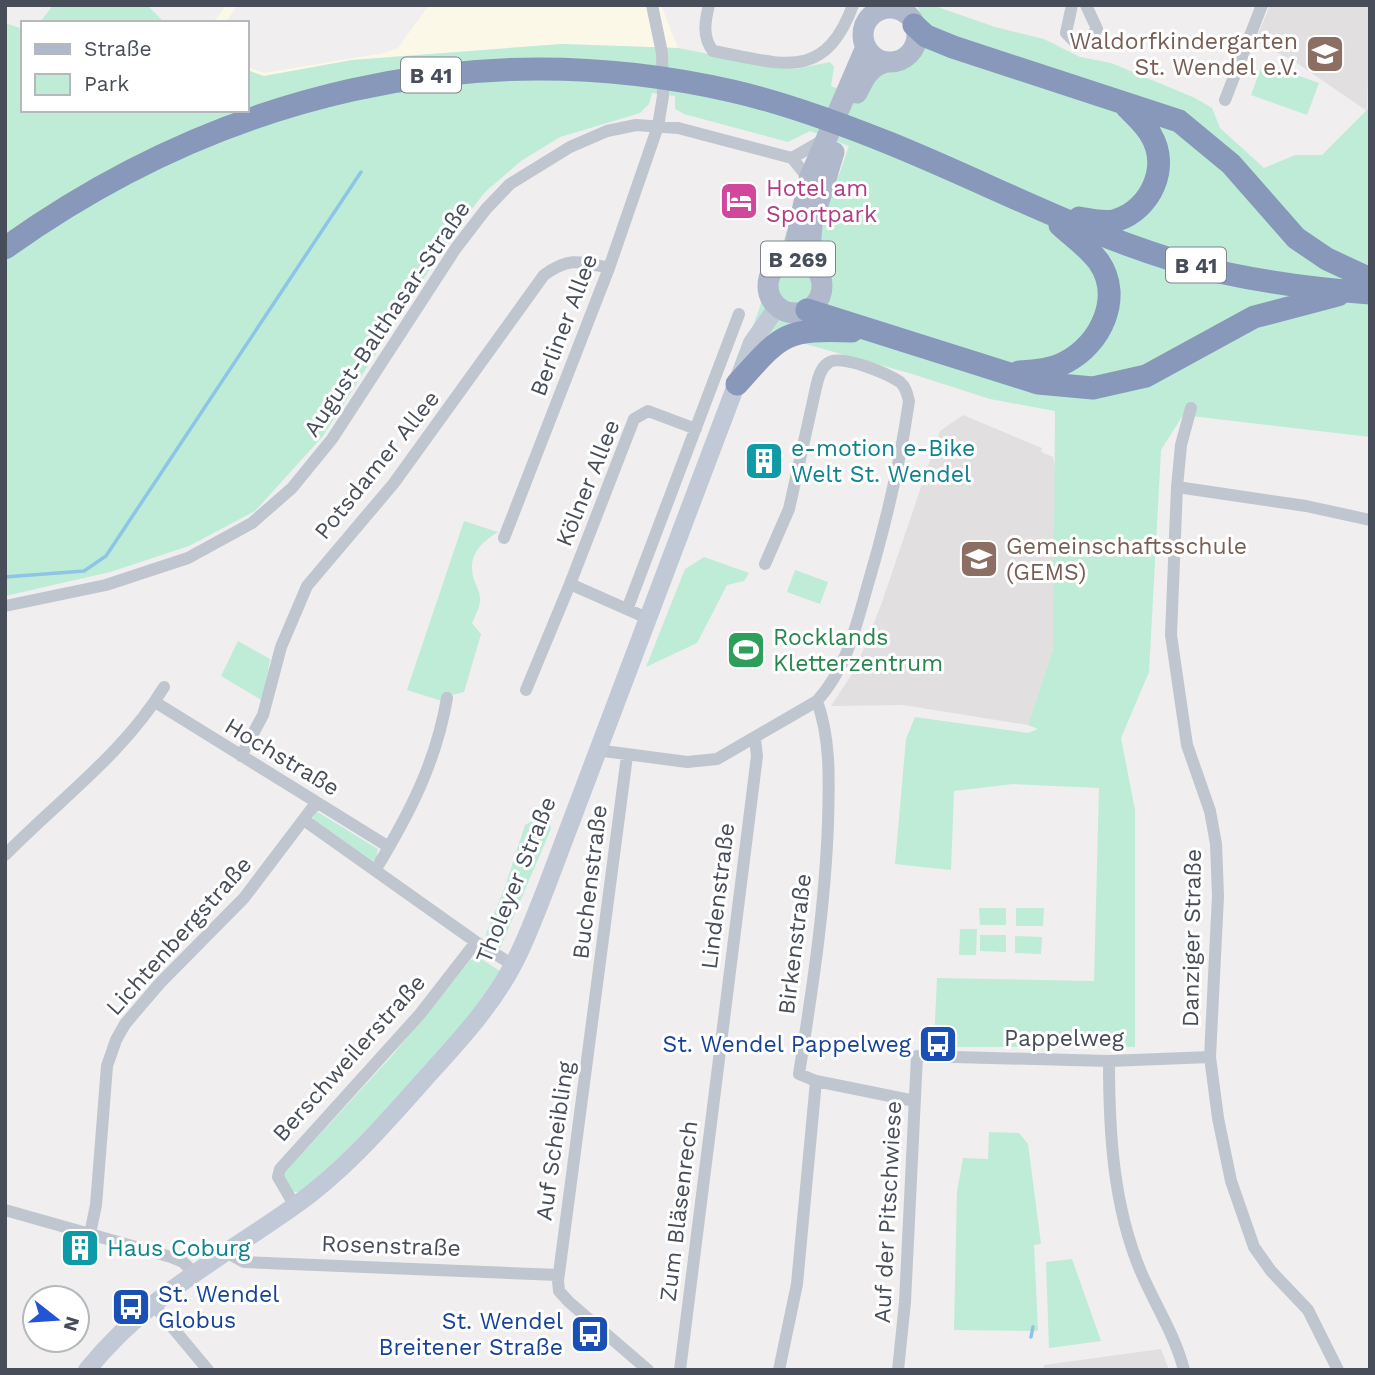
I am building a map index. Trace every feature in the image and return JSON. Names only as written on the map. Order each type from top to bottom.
[{"type":"highway","points":[[914,24],[926,36],[953,47],[1179,121],[1231,164],[1296,238],[1363,288]]},
{"type":"highway","points":[[912,50],[925,46],[953,47]]},
{"type":"highway","name":"B 41","points":[[5,248],[104,183],[180,145],[242,120],[315,97],[458,71],[603,71],[734,91],[886,142],[1043,212],[1172,260],[1252,279],[1363,288]]},
{"type":"highway","points":[[1043,212],[1115,222],[1131,214],[1146,200],[1154,187],[1158,171],[1158,152],[1152,135],[1124,104]]},
{"type":"highway","points":[[1012,373],[1040,371],[1065,364],[1081,353],[1095,338],[1108,309],[1108,284],[1099,263],[1043,212]]},
{"type":"highway","points":[[814,303],[844,320],[876,332],[1038,383],[1068,388],[1119,384],[1146,376],[1254,317],[1363,288]]},
{"type":"highway","points":[[737,384],[774,343],[792,333],[810,330],[876,332]]},
{"type":"main road","name":"B 269","points":[[826,149],[809,262],[821,277],[814,303],[792,313],[777,307],[772,301],[768,285],[773,269],[787,260],[795,244],[808,179],[826,149],[850,94],[866,47],[863,30],[872,15],[889,7],[901,11],[914,24]]},
{"type":"main road","points":[[912,50],[916,33],[914,24]]},
{"type":"main road","points":[[866,47],[878,59],[886,62]]},
{"type":"main road","name":"B 269","points":[[850,94],[877,64],[901,60],[912,50]]},
{"type":"main road","name":"B 269","points":[[787,260],[809,262]]},
{"type":"main road","name":"Tholeyer Straße","points":[[87,1370],[114,1336],[152,1303],[295,1206],[340,1170],[476,1022],[513,965],[546,888],[752,343],[777,307]]},
{"type":"street","name":"Berliner Allee","points":[[504,538],[609,268],[658,126],[663,96],[662,53],[652,5]]},
{"type":"street","points":[[709,5],[705,30],[708,44],[713,51],[783,64],[800,63],[818,56],[832,46],[843,33],[853,5]]},
{"type":"street","points":[[1072,5],[1066,33],[1077,44],[1087,43],[1097,30],[1086,5]]},
{"type":"street","points":[[1225,100],[1262,5]]},
{"type":"street","name":"August-Balthasar-Straße","points":[[5,606],[106,585],[188,558],[252,523],[292,488],[332,439],[456,248],[510,184],[536,165],[607,131],[636,125],[658,126],[792,158]]},
{"type":"street","points":[[808,179],[792,158],[826,149]]},
{"type":"street","name":"Potsdamer Allee","points":[[241,756],[263,715],[281,647],[307,586],[394,483],[544,275],[561,263],[580,261],[609,268]]},
{"type":"street","points":[[628,607],[739,314]]},
{"type":"street","points":[[596,750],[704,761],[730,753],[755,739],[817,701],[830,687],[852,642],[896,485],[909,401],[906,390],[899,382],[851,361],[837,359],[827,363],[819,375],[814,392],[789,509],[765,565]]},
{"type":"street","name":"Danziger Straße","points":[[1191,408],[1181,445],[1177,487],[1171,635],[1187,745],[1210,811],[1216,844],[1217,909],[1210,1057],[1231,1181],[1254,1247],[1308,1310],[1334,1367]]},
{"type":"street","name":"Kölner Allee","points":[[526,690],[634,419],[648,411],[696,429]]},
{"type":"street","points":[[1177,487],[1306,506],[1370,520]]},
{"type":"street","name":"Kölner Allee","points":[[570,584],[628,607],[647,618]]},
{"type":"street","points":[[5,855],[77,788],[155,702],[164,687]]},
{"type":"street","points":[[376,869],[430,768],[447,698]]},
{"type":"street","name":"Birkenstraße","points":[[816,1081],[799,1074],[817,955],[827,835],[829,774],[826,740],[817,701]]},
{"type":"street","name":"Hochstraße","points":[[155,702],[389,847]]},
{"type":"street","name":"Lindenstraße","points":[[718,1058],[757,756],[755,739]]},
{"type":"street","name":"Buchenstraße","points":[[594,1014],[627,755]]},
{"type":"street","name":"Lichtenbergstraße","points":[[90,1234],[96,1205],[107,1066],[116,1040],[125,1024],[160,983],[244,898],[316,803]]},
{"type":"street","name":"Hochstraße","points":[[304,820],[476,942],[513,965]]},
{"type":"street","name":"Berschweilerstraße","points":[[295,1206],[278,1177],[280,1169],[420,1014],[476,942]]},
{"type":"street","name":"Auf Scheibling","points":[[558,1275],[594,1014]]},
{"type":"street","name":"Pappelweg","points":[[917,1056],[1109,1061],[1210,1057]]},
{"type":"street","name":"Auf der Pitschwiese","points":[[898,1370],[905,1303],[917,1056]]},
{"type":"street","name":"Zum Bläsenrech","points":[[680,1370],[718,1058]]},
{"type":"street","points":[[1109,1061],[1110,1132],[1116,1183],[1127,1233],[1184,1370]]},
{"type":"street","points":[[779,1370],[797,1284],[816,1081],[915,1101]]},
{"type":"street","points":[[5,1210],[171,1257],[183,1262],[195,1274]]},
{"type":"street","name":"Rosenstraße","points":[[226,1252],[244,1262],[558,1275]]},
{"type":"street","points":[[558,1275],[559,1291],[569,1302],[648,1370]]},
{"type":"street","points":[[152,1303],[208,1370]]},
{"type":"shaded area","points":[[226,5],[238,5],[226,21],[214,21]]},
{"type":"shaded area","points":[[429,5],[661,5],[678,48],[562,44],[352,60],[264,76],[248,70],[248,67],[264,73],[384,53],[398,48]]},
{"type":"shaded area","name":"Waldorfkindergarten St. Wendel e.V.","points":[[1270,5],[1362,5],[1370,8],[1367,111],[1294,61],[1255,42]]},
{"type":"shaded area","name":"Gemeinschaftsschule (GEMS)","points":[[963,415],[1042,448],[1041,452],[1053,457],[1063,509],[1053,649],[1028,725],[903,705],[831,706],[856,668],[881,605],[940,431]]},
{"type":"shaded area","points":[[1161,1349],[1169,1370],[1043,1370],[1044,1365]]},
{"type":"green space","points":[[53,5],[147,5],[163,21],[41,21]]},
{"type":"green space","points":[[917,5],[932,5],[995,27],[1044,39],[1080,57],[1111,63],[1195,98],[1212,108],[1220,128],[1264,168],[1295,155],[1322,155],[1370,107],[1370,437],[1183,415],[1161,450],[1149,672],[1121,738],[1135,810],[1135,1047],[935,1047],[934,1044],[937,978],[1094,981],[1099,788],[1013,784],[954,791],[951,870],[895,864],[906,739],[915,717],[1028,733],[1038,729],[1028,725],[1053,649],[1055,411],[990,399],[752,329],[810,166],[839,175],[849,146],[810,131],[788,142],[684,114],[675,109],[675,96],[652,93],[649,104],[640,113],[560,137],[521,161],[485,192],[451,236],[323,436],[255,511],[189,546],[110,572],[5,596],[5,23],[21,28],[21,112],[248,112],[248,70],[264,76],[352,60],[562,44],[678,48],[781,68],[796,69],[830,62],[834,67],[831,86],[863,99],[881,72],[910,62],[923,42],[925,24]]},
{"type":"green space","points":[[1263,63],[1319,83],[1307,115],[1251,95]]},
{"type":"green space","points":[[464,521],[498,532],[474,555],[473,576],[480,598],[472,623],[481,634],[464,692],[448,696],[442,701],[407,690]]},
{"type":"green space","points":[[704,557],[749,573],[744,581],[727,585],[697,643],[646,667],[685,569]]},
{"type":"green space","points":[[795,570],[828,582],[820,604],[787,592]]},
{"type":"green space","points":[[238,641],[270,659],[263,701],[221,676]]},
{"type":"green space","points":[[316,811],[378,849],[376,859],[372,861],[313,819]]},
{"type":"green space","points":[[548,813],[551,829],[498,953],[485,945],[486,934],[525,825]]},
{"type":"green space","points":[[979,908],[1006,908],[1006,925],[980,925]]},
{"type":"green space","points":[[1016,908],[1044,908],[1043,926],[1016,926]]},
{"type":"green space","points":[[960,929],[977,929],[976,955],[959,955]]},
{"type":"green space","points":[[980,935],[1006,935],[1006,952],[980,951]]},
{"type":"green space","points":[[1015,936],[1042,937],[1041,954],[1015,953]]},
{"type":"green space","points":[[478,957],[500,971],[457,1032],[409,1088],[304,1193],[289,1191],[284,1177],[286,1171],[391,1057],[470,960]]},
{"type":"green space","points":[[989,1132],[1019,1133],[1028,1144],[1041,1244],[1034,1245],[1038,1331],[954,1330],[957,1192],[963,1158],[988,1159]]},
{"type":"green space","points":[[1072,1259],[1101,1341],[1049,1348],[1046,1262]]},
{"type":"waterway","points":[[5,577],[84,571],[106,556],[361,172]]},
{"type":"waterway","points":[[1031,1337],[1033,1327]]},
{"type":"place","name":"Waldorfkindergarten St. Wendel e.V.","points":[[1325,54]]},
{"type":"place","name":"Hotel am Sportpark","points":[[739,201]]},
{"type":"place","name":"e-motion e-Bike Welt St. Wendel","points":[[764,461]]},
{"type":"place","name":"Gemeinschaftsschule (GEMS)","points":[[979,559]]},
{"type":"place","name":"Rocklands Kletterzentrum","points":[[746,650]]},
{"type":"place","name":"St. Wendel Pappelweg","points":[[938,1044]]},
{"type":"place","name":"Haus Coburg","points":[[80,1248]]},
{"type":"place","name":"St. Wendel Globus","points":[[131,1307]]},
{"type":"place","name":"St. Wendel Breitener Straße","points":[[590,1334]]}]
